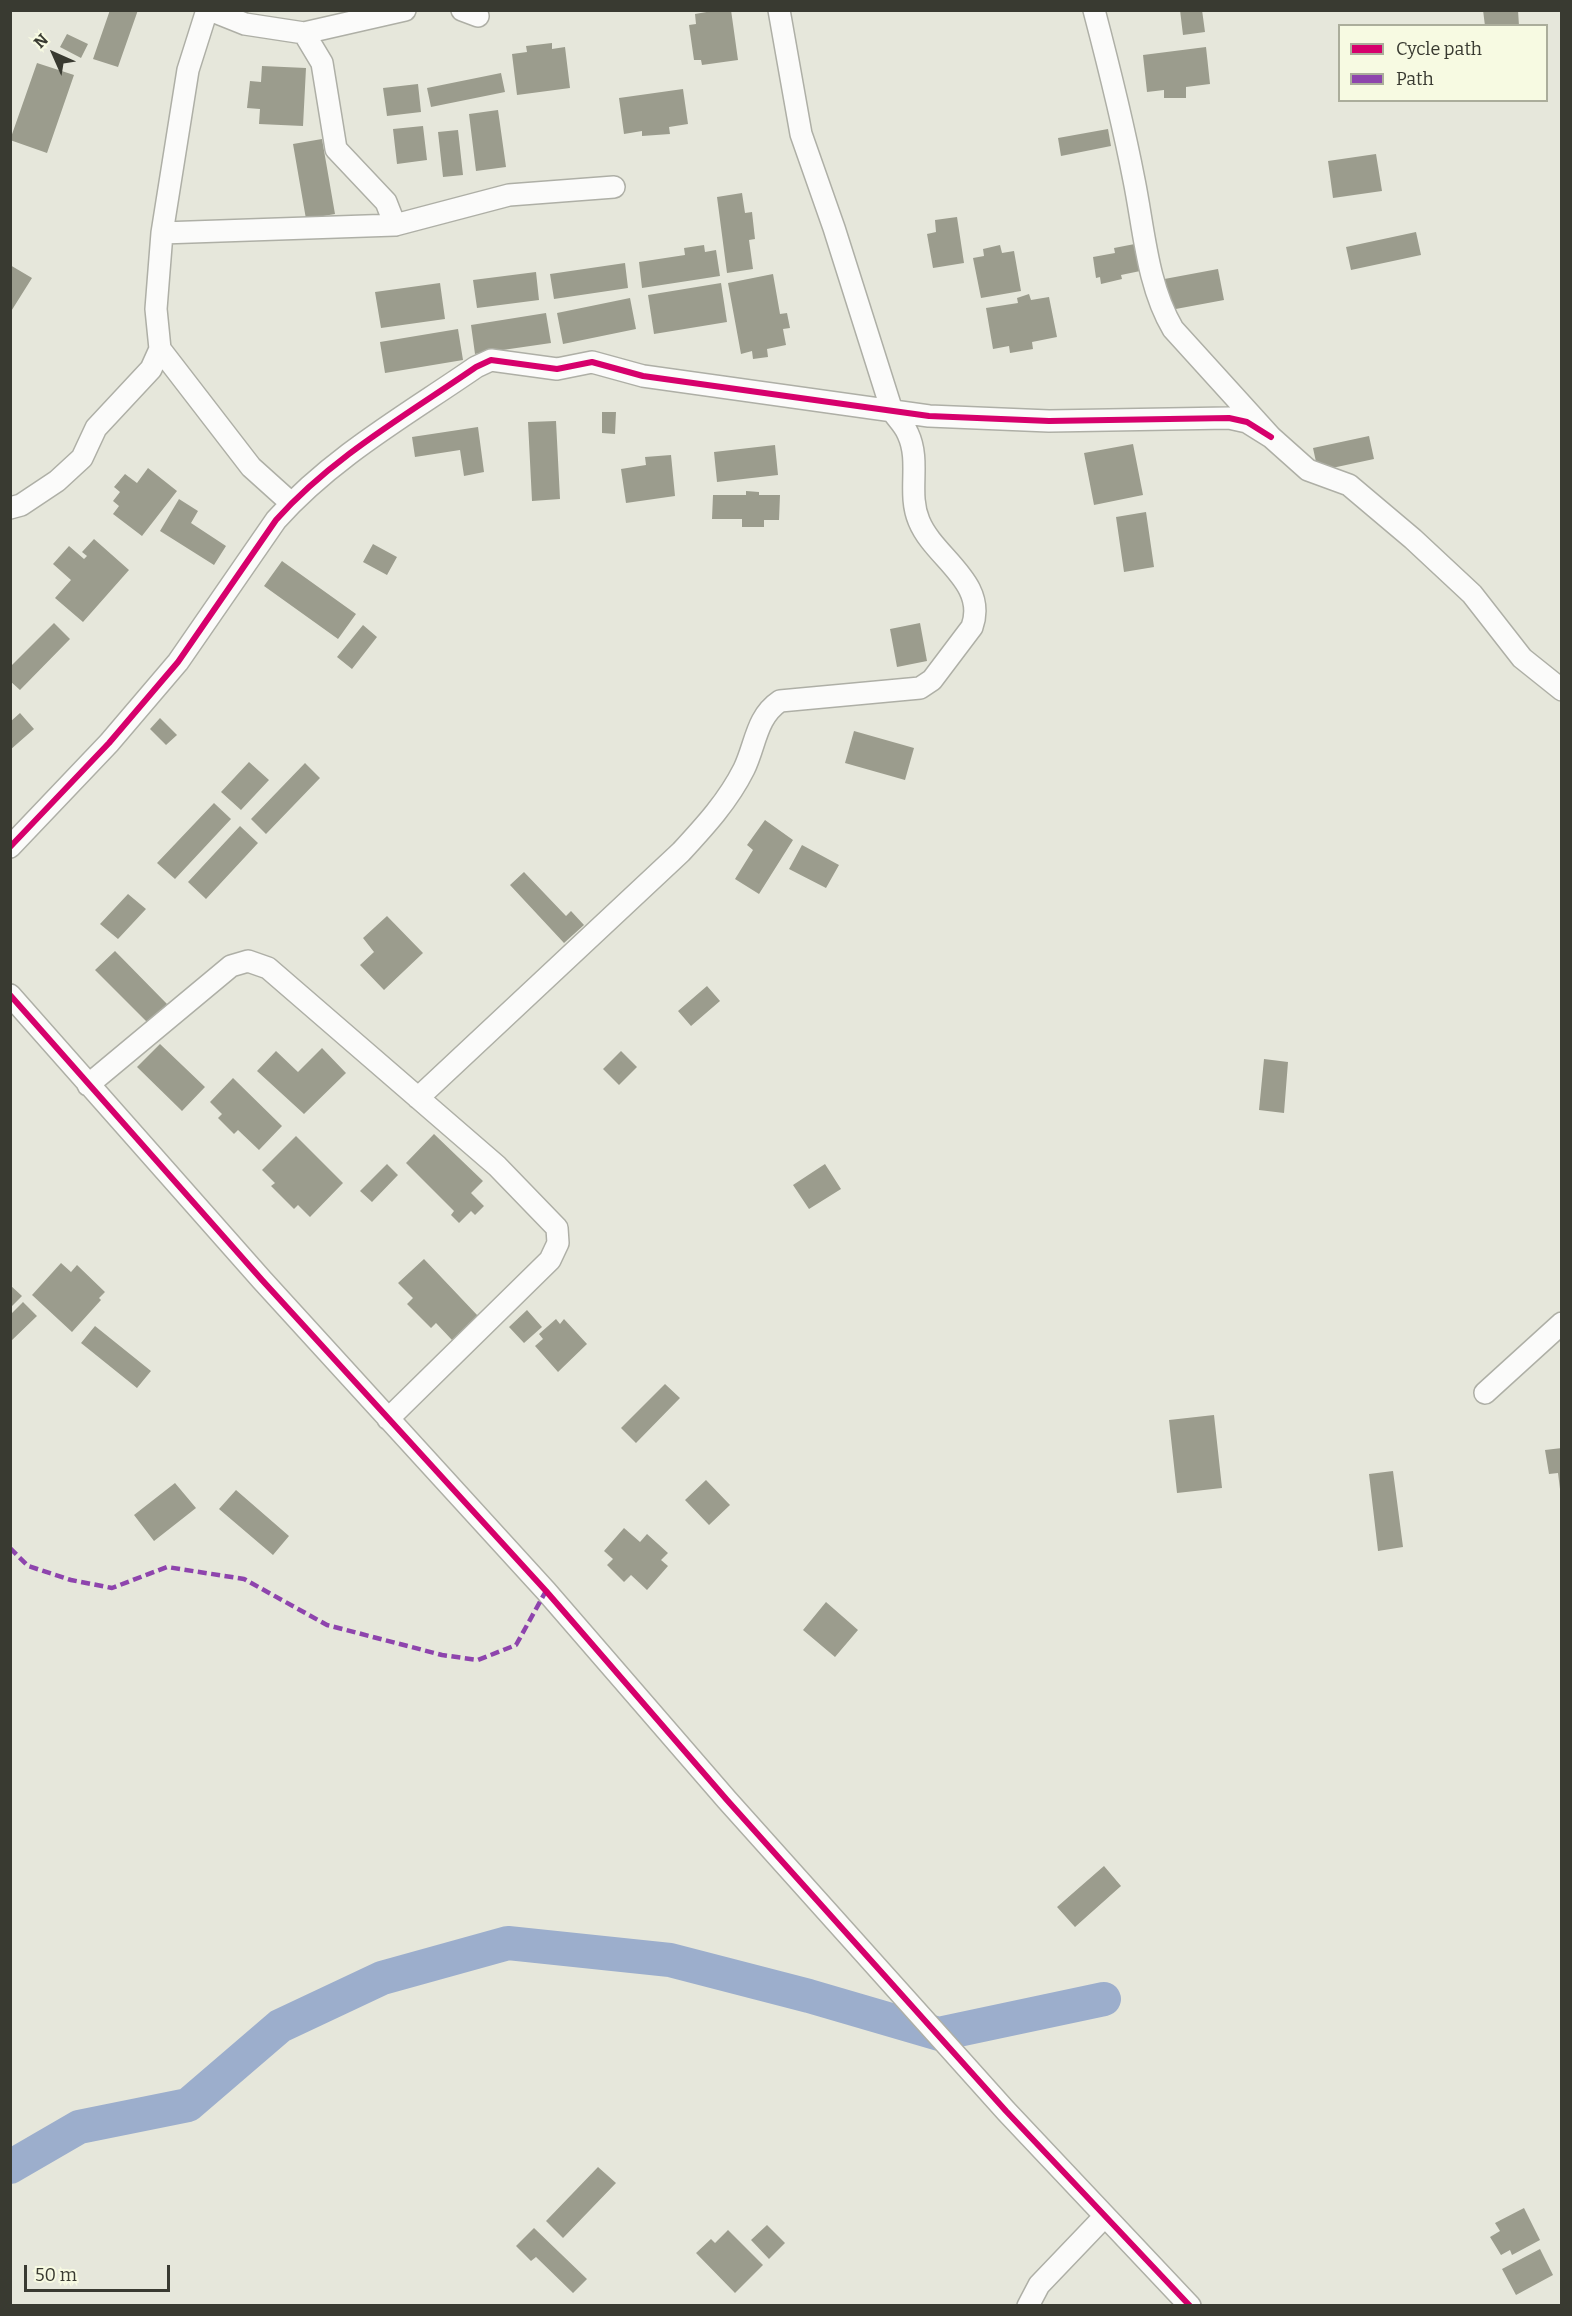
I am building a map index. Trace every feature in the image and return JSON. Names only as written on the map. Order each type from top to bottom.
[{"type":"street","points":[[10,508],[21,505],[57,481],[81,458],[96,428],[151,369],[160,349],[156,309],[162,233],[188,70],[209,10],[244,24],[304,33],[405,10]]},
{"type":"street","points":[[418,1098],[681,852],[719,811],[744,769],[767,710],[780,701],[920,688],[932,680],[972,627],[976,605],[967,583],[918,520],[913,494],[915,464],[912,443],[908,432],[892,411],[834,228],[801,134],[779,10]]},
{"type":"street","points":[[1094,10],[1123,121],[1152,276],[1164,314],[1187,347],[1271,437],[1308,470],[1349,485],[1413,539],[1472,594],[1522,658],[1562,690]]},
{"type":"street","points":[[304,33],[322,63],[336,149],[386,202],[395,225]]},
{"type":"street","points":[[162,233],[395,225],[509,195],[614,187]]},
{"type":"street","points":[[160,349],[251,467],[291,503]]},
{"type":"street","points":[[10,847],[108,743],[178,662],[276,520],[291,503],[312,483],[365,443],[476,367],[491,360],[557,369],[592,362],[643,376],[929,416],[1049,422],[1229,418],[1247,422],[1271,437]]},
{"type":"street","points":[[88,1085],[231,966],[248,961],[268,968],[497,1166],[556,1228],[558,1243],[549,1260],[388,1419]]},
{"type":"street","points":[[13,1008],[88,1085],[546,1591],[727,1800],[1006,2111],[1190,2306]]},
{"type":"street","points":[[1485,1394],[1562,1323]]},
{"type":"street","points":[[1028,2306],[1039,2285],[1105,2216]]},
{"type":"building","points":[[110,10],[138,10],[118,67],[93,59]]},
{"type":"building","points":[[731,10],[738,60],[702,65],[701,60],[694,60],[689,25],[696,24],[695,14]]},
{"type":"building","points":[[1180,10],[1202,10],[1205,32],[1183,35]]},
{"type":"building","points":[[1483,10],[1518,10],[1519,24],[1485,24]]},
{"type":"building","points":[[67,34],[88,44],[81,58],[60,47]]},
{"type":"building","points":[[552,43],[552,49],[565,47],[570,88],[517,95],[512,54],[527,52],[526,46]]},
{"type":"building","points":[[1206,47],[1210,84],[1186,87],[1186,98],[1164,98],[1164,90],[1147,92],[1143,55]]},
{"type":"building","points":[[37,63],[74,75],[47,153],[10,140]]},
{"type":"building","points":[[262,66],[306,68],[303,126],[259,124],[260,109],[247,108],[250,81],[261,82]]},
{"type":"building","points":[[501,73],[505,92],[431,107],[427,88]]},
{"type":"building","points":[[418,84],[421,112],[387,116],[383,88]]},
{"type":"building","points":[[683,89],[688,124],[669,127],[670,134],[642,136],[642,131],[624,134],[619,98]]},
{"type":"building","points":[[498,110],[506,167],[476,171],[469,114]]},
{"type":"building","points":[[423,126],[427,160],[397,164],[393,129]]},
{"type":"building","points":[[1108,129],[1111,146],[1061,156],[1058,138]]},
{"type":"building","points":[[458,130],[463,175],[443,177],[438,132]]},
{"type":"building","points":[[322,139],[335,214],[306,219],[293,144]]},
{"type":"building","points":[[1376,154],[1382,191],[1333,198],[1328,161]]},
{"type":"building","points":[[742,193],[745,213],[752,212],[755,239],[749,240],[753,269],[727,273],[717,197]]},
{"type":"building","points":[[957,217],[964,263],[933,268],[927,234],[936,232],[935,220]]},
{"type":"building","points":[[1416,232],[1421,255],[1351,270],[1346,247]]},
{"type":"building","points":[[1140,243],[1145,270],[1121,275],[1122,279],[1101,284],[1100,277],[1096,278],[1093,257],[1115,253],[1114,248]]},
{"type":"building","points":[[704,245],[705,252],[716,250],[720,276],[642,288],[639,262],[685,255],[684,248]]},
{"type":"building","points":[[1000,245],[1002,253],[1014,251],[1021,291],[981,298],[973,258],[984,256],[983,249]]},
{"type":"building","points":[[625,263],[628,288],[554,299],[550,274]]},
{"type":"building","points":[[10,265],[32,278],[10,313]]},
{"type":"building","points":[[1218,269],[1224,300],[1165,311],[1159,280]]},
{"type":"building","points":[[536,272],[539,300],[477,308],[473,280]]},
{"type":"building","points":[[773,274],[780,314],[787,313],[790,328],[783,329],[786,345],[767,349],[768,357],[753,359],[752,351],[741,354],[728,283]]},
{"type":"building","points":[[440,283],[445,319],[381,328],[375,292]]},
{"type":"building","points":[[721,283],[727,322],[654,334],[648,295]]},
{"type":"building","points":[[1029,294],[1031,300],[1049,297],[1057,337],[1032,342],[1033,349],[1010,353],[1009,346],[993,349],[986,308],[1018,303],[1017,298]]},
{"type":"building","points":[[630,298],[636,329],[563,344],[557,313]]},
{"type":"building","points":[[546,313],[551,343],[475,354],[471,325]]},
{"type":"building","points":[[458,329],[463,360],[385,373],[380,342]]},
{"type":"building","points":[[602,412],[616,412],[615,434],[602,433]]},
{"type":"building","points":[[556,421],[560,499],[532,501],[528,422]]},
{"type":"building","points":[[478,427],[484,472],[464,476],[460,450],[415,457],[412,437]]},
{"type":"building","points":[[1369,436],[1374,459],[1318,471],[1313,448]]},
{"type":"building","points":[[1133,444],[1143,495],[1094,505],[1084,453]]},
{"type":"building","points":[[775,445],[778,475],[717,482],[714,452]]},
{"type":"building","points":[[671,455],[675,496],[626,503],[621,469],[646,465],[645,457]]},
{"type":"building","points":[[148,468],[177,491],[142,536],[113,514],[119,506],[113,501],[120,492],[114,487],[125,474],[137,483]]},
{"type":"building","points":[[746,491],[759,492],[759,495],[780,495],[779,520],[764,520],[764,527],[742,527],[742,519],[712,519],[713,495],[746,495]]},
{"type":"building","points":[[179,499],[198,511],[191,523],[226,546],[214,565],[160,531]]},
{"type":"building","points":[[1146,512],[1154,567],[1124,572],[1116,517]]},
{"type":"building","points":[[94,539],[129,570],[83,622],[55,598],[71,580],[53,564],[69,546],[84,559],[87,556],[82,552]]},
{"type":"building","points":[[373,544],[397,557],[387,575],[363,562]]},
{"type":"building","points":[[282,561],[356,614],[338,639],[264,586]]},
{"type":"building","points":[[54,623],[70,639],[20,690],[10,681],[10,667]]},
{"type":"building","points":[[920,623],[927,661],[897,667],[890,629]]},
{"type":"building","points":[[363,625],[377,637],[352,669],[337,657]]},
{"type":"building","points":[[20,713],[34,729],[10,750],[10,722]]},
{"type":"building","points":[[160,718],[177,735],[166,745],[150,729]]},
{"type":"building","points":[[854,731],[914,748],[905,780],[845,763]]},
{"type":"building","points":[[249,762],[269,780],[241,810],[221,792]]},
{"type":"building","points":[[305,763],[320,778],[266,834],[251,819]]},
{"type":"building","points":[[214,803],[231,819],[175,879],[157,863]]},
{"type":"building","points":[[765,820],[793,840],[759,894],[735,879],[753,850],[747,845]]},
{"type":"building","points":[[240,826],[258,843],[206,899],[188,882]]},
{"type":"building","points":[[802,845],[839,865],[826,888],[789,869]]},
{"type":"building","points":[[524,872],[566,916],[571,911],[584,925],[564,943],[510,885]]},
{"type":"building","points":[[128,894],[146,909],[118,939],[100,924]]},
{"type":"building","points":[[387,916],[423,953],[384,990],[360,965],[374,952],[363,938]]},
{"type":"building","points":[[115,951],[167,1004],[148,1023],[95,970]]},
{"type":"building","points":[[707,986],[720,1001],[691,1026],[678,1011]]},
{"type":"building","points":[[160,1044],[205,1087],[182,1111],[137,1067]]},
{"type":"building","points":[[322,1048],[346,1073],[304,1114],[257,1071],[276,1051],[298,1072]]},
{"type":"building","points":[[621,1051],[637,1067],[619,1085],[603,1069]]},
{"type":"building","points":[[1264,1059],[1288,1062],[1284,1113],[1259,1110]]},
{"type":"building","points":[[233,1078],[282,1126],[259,1150],[238,1130],[234,1134],[218,1118],[222,1114],[210,1102]]},
{"type":"building","points":[[434,1134],[483,1181],[471,1193],[484,1206],[475,1215],[471,1211],[459,1223],[451,1215],[454,1211],[406,1163]]},
{"type":"building","points":[[296,1136],[343,1183],[310,1217],[298,1205],[294,1209],[271,1186],[275,1183],[262,1170]]},
{"type":"building","points":[[387,1164],[398,1175],[372,1202],[360,1191]]},
{"type":"building","points":[[825,1164],[841,1189],[809,1209],[793,1185]]},
{"type":"building","points":[[424,1259],[478,1316],[452,1340],[436,1323],[431,1328],[407,1304],[413,1298],[398,1283]]},
{"type":"building","points":[[61,1263],[71,1272],[77,1265],[105,1292],[99,1298],[101,1300],[72,1332],[32,1295]]},
{"type":"building","points":[[10,1285],[22,1296],[10,1308]]},
{"type":"building","points":[[23,1302],[37,1316],[10,1342],[10,1315]]},
{"type":"building","points":[[527,1310],[542,1327],[524,1343],[509,1327]]},
{"type":"building","points":[[556,1319],[560,1324],[564,1319],[587,1344],[558,1372],[535,1346],[543,1339],[539,1334]]},
{"type":"building","points":[[95,1326],[151,1371],[137,1388],[81,1343]]},
{"type":"building","points":[[665,1384],[680,1398],[636,1443],[621,1428]]},
{"type":"building","points":[[1214,1415],[1222,1488],[1177,1493],[1169,1420]]},
{"type":"building","points":[[1562,1448],[1562,1489],[1560,1489],[1558,1473],[1549,1474],[1545,1450]]},
{"type":"building","points":[[1393,1471],[1403,1547],[1378,1551],[1369,1474]]},
{"type":"building","points":[[706,1480],[730,1505],[709,1525],[685,1500]]},
{"type":"building","points":[[175,1483],[196,1508],[154,1541],[134,1515]]},
{"type":"building","points":[[236,1490],[289,1536],[273,1555],[219,1509]]},
{"type":"building","points":[[624,1528],[640,1542],[647,1534],[668,1553],[661,1560],[668,1566],[647,1590],[631,1575],[624,1582],[607,1565],[613,1559],[604,1551]]},
{"type":"building","points":[[826,1602],[858,1630],[835,1657],[803,1630]]},
{"type":"building","points":[[1104,1866],[1121,1886],[1075,1927],[1057,1907]]},
{"type":"building","points":[[598,2167],[616,2183],[563,2238],[546,2221]]},
{"type":"building","points":[[1524,2208],[1540,2240],[1512,2255],[1510,2250],[1501,2255],[1490,2237],[1500,2231],[1495,2223]]},
{"type":"building","points":[[767,2225],[785,2243],[769,2259],[751,2240]]},
{"type":"building","points":[[534,2228],[587,2279],[573,2293],[536,2257],[531,2261],[516,2246]]},
{"type":"building","points":[[728,2230],[763,2265],[735,2293],[696,2253],[711,2239],[715,2243]]},
{"type":"building","points":[[1540,2249],[1553,2275],[1516,2295],[1502,2269]]},
{"type":"waterway","points":[[10,2167],[79,2127],[188,2105],[280,2026],[382,1978],[508,1943],[670,1960],[809,1996],[939,2034],[1104,1999]]},
{"type":"marked path","points":[[10,1548],[28,1566],[71,1580],[112,1588],[167,1567],[244,1579],[327,1625],[442,1655],[478,1660],[516,1645],[546,1591]]},
{"type":"cycle path","points":[[10,847],[109,743],[178,662],[276,520],[298,497],[346,456],[476,367],[491,360],[557,369],[592,362],[643,376],[929,416],[1049,421],[1229,418],[1247,422],[1271,437]]},
{"type":"cycle path","points":[[10,995],[262,1280],[546,1591],[727,1800],[1006,2111],[1190,2306]]}]
